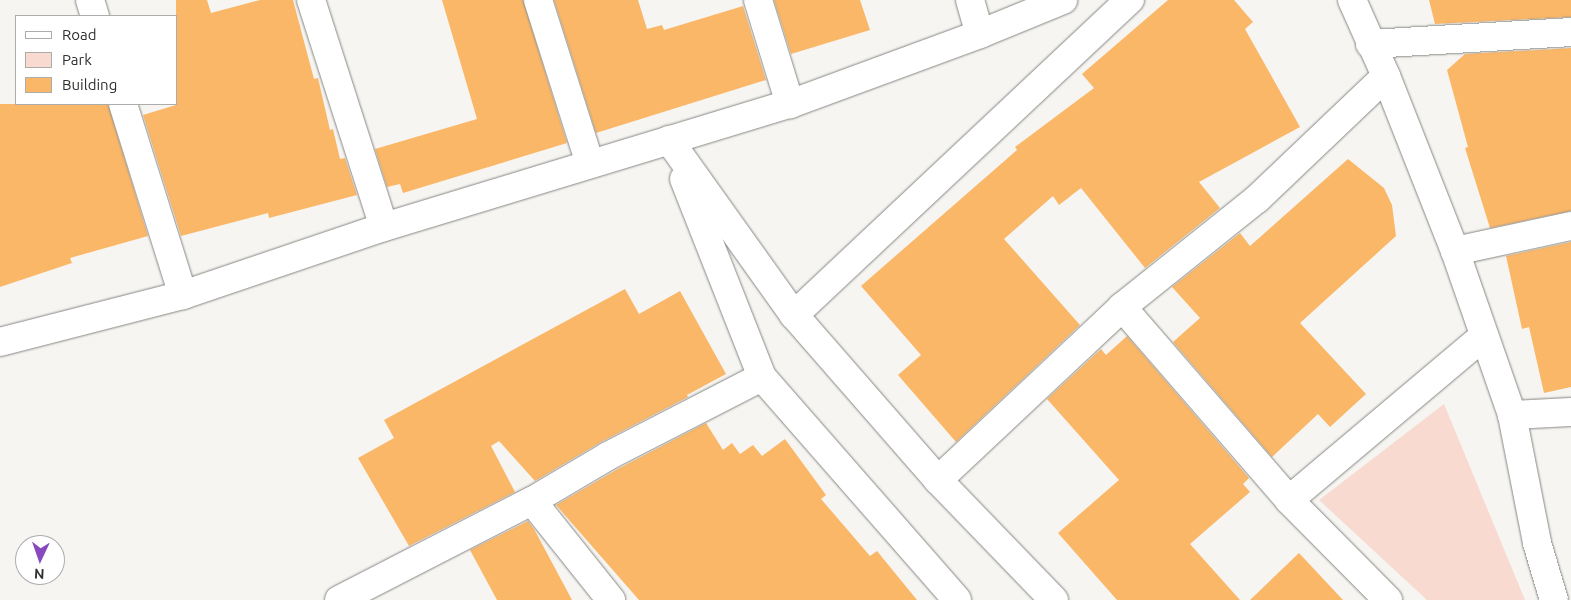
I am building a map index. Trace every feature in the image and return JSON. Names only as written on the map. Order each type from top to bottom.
[{"type":"street","points":[[90,0],[95,15]]},
{"type":"street","points":[[311,0],[384,228]]},
{"type":"street","points":[[538,0],[590,164]]},
{"type":"street","points":[[758,0],[790,104]]},
{"type":"street","points":[[970,0],[980,34]]},
{"type":"street","points":[[0,342],[183,295],[384,228],[790,104],[980,34],[1063,0]]},
{"type":"street","points":[[794,315],[1130,0]]},
{"type":"street","points":[[1352,0],[1370,44],[1386,76],[1455,251],[1512,415],[1537,543],[1554,600]]},
{"type":"street","points":[[1370,44],[1571,32]]},
{"type":"street","points":[[938,480],[1122,307],[1257,199],[1386,76]]},
{"type":"street","points":[[123,105],[183,295]]},
{"type":"street","points":[[669,140],[794,315],[938,480],[1054,600]]},
{"type":"street","points":[[669,140],[762,377],[957,600]]},
{"type":"street","points":[[1455,251],[1571,226]]},
{"type":"street","points":[[1122,307],[1289,500],[1388,600]]},
{"type":"street","points":[[1289,500],[1484,336]]},
{"type":"street","points":[[339,600],[532,501],[608,456],[762,377]]},
{"type":"street","points":[[1512,415],[1571,412]]},
{"type":"street","points":[[532,501],[611,600]]},
{"type":"green space","points":[[1444,404],[1525,600],[1427,600],[1319,500]]},
{"type":"building","points":[[176,0],[207,0],[211,13],[260,0],[293,0],[314,79],[318,78],[330,130],[333,129],[340,159],[345,158],[357,195],[269,218],[268,213],[181,236],[143,115],[178,105],[178,15],[176,15]]},
{"type":"building","points":[[442,0],[523,0],[567,143],[403,193],[400,184],[387,187],[375,149],[477,119]]},
{"type":"building","points":[[554,0],[638,0],[647,29],[662,25],[664,30],[743,6],[766,80],[596,133]]},
{"type":"building","points":[[774,0],[860,0],[870,30],[791,54]]},
{"type":"building","points":[[1168,0],[1234,0],[1253,22],[1245,29],[1300,127],[1199,182],[1220,208],[1145,268],[1081,188],[1059,205],[1053,196],[1004,239],[1080,325],[956,442],[898,375],[921,355],[861,286],[1017,150],[1015,147],[1094,88],[1082,74]]},
{"type":"building","points":[[1429,0],[1571,0],[1571,17],[1435,24]]},
{"type":"building","points":[[1571,48],[1571,211],[1490,228],[1465,148],[1468,147],[1447,70],[1465,54]]},
{"type":"building","points":[[0,104],[108,105],[148,236],[70,258],[72,263],[0,287]]},
{"type":"building","points":[[1348,159],[1384,188],[1392,205],[1396,236],[1300,323],[1366,394],[1330,427],[1318,414],[1272,457],[1173,342],[1200,318],[1172,287],[1240,233],[1250,246]]},
{"type":"building","points":[[1571,242],[1571,387],[1544,393],[1529,327],[1522,329],[1506,256]]},
{"type":"building","points":[[625,289],[639,314],[680,291],[726,374],[687,395],[688,397],[601,442],[535,481],[499,441],[491,446],[515,492],[409,546],[358,458],[394,438],[384,420]]},
{"type":"building","points":[[1127,336],[1249,478],[1243,484],[1250,492],[1190,544],[1240,600],[1117,600],[1058,533],[1119,480],[1047,399],[1101,349],[1106,355]]},
{"type":"building","points":[[706,423],[723,450],[732,443],[740,454],[753,445],[762,456],[785,439],[826,495],[821,499],[870,556],[877,551],[917,600],[639,600],[556,505],[616,470]]},
{"type":"building","points":[[528,521],[572,600],[497,600],[470,550]]},
{"type":"building","points":[[1299,553],[1343,600],[1250,600]]}]
